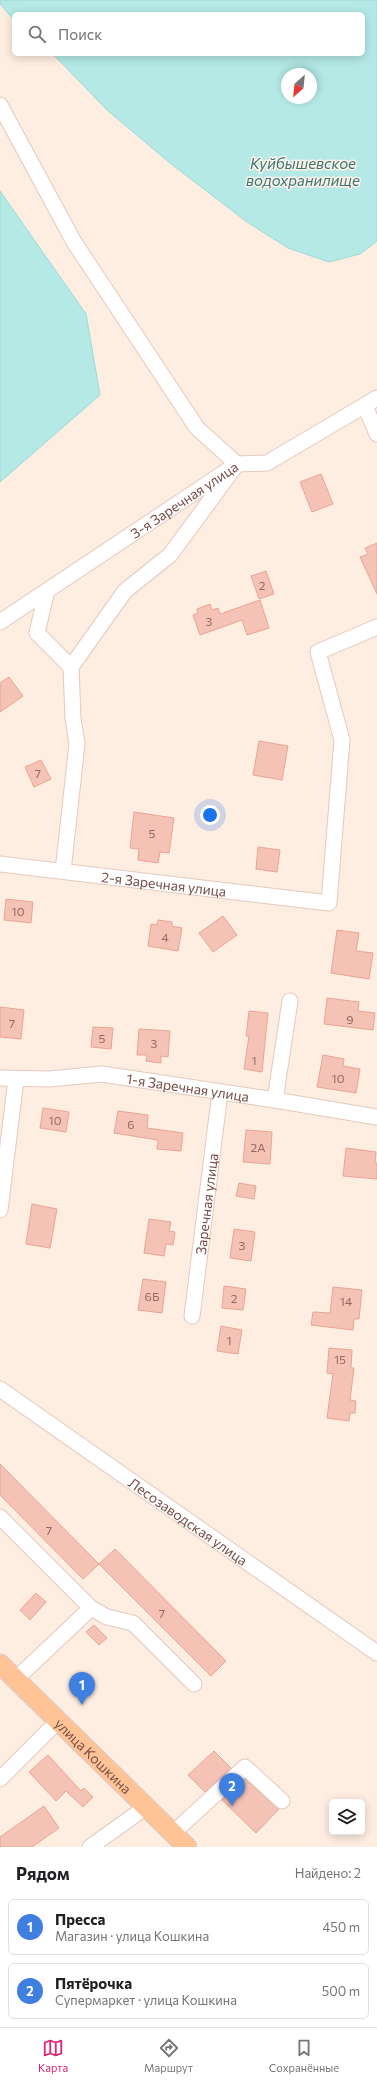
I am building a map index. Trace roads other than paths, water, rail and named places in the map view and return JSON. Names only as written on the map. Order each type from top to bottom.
[{"type":"main road","name":"улица Кошкина","points":[[0,1664],[187,1847]]},
{"type":"street","points":[[0,105],[74,242],[197,428],[237,464],[170,554],[125,591],[71,667],[73,718],[77,744],[63,871]]},
{"type":"street","points":[[371,402],[377,434]]},
{"type":"street","name":"3-я Заречная улица","points":[[0,622],[46,594],[237,464],[267,463],[371,402]]},
{"type":"street","points":[[46,594],[37,633],[71,667]]},
{"type":"street","name":"2-я Заречная улица","points":[[0,864],[328,902],[342,740],[318,652],[377,627]]},
{"type":"street","points":[[275,1100],[290,1001]]},
{"type":"street","name":"1-я Заречная улица","points":[[0,1078],[16,1079],[102,1074],[377,1117]]},
{"type":"street","points":[[0,1210],[16,1079]]},
{"type":"street","name":"Заречная улица","points":[[192,1316],[220,1092]]},
{"type":"street","name":"Лесозаводская улица","points":[[0,1390],[377,1653]]},
{"type":"street","points":[[0,1517],[91,1608],[108,1617],[133,1623],[194,1684]]},
{"type":"street","points":[[16,1679],[91,1608]]},
{"type":"street","points":[[0,1779],[58,1721]]},
{"type":"street","points":[[173,1833],[245,1767],[282,1801]]},
{"type":"street","points":[[90,1847],[146,1807]]},
{"type":"water","name":"Куйбышевское водохранилище","points":[[0,0],[377,0],[377,241],[360,254],[329,262],[288,248],[247,222],[170,163],[107,110],[55,56],[365,56],[365,12],[12,12],[12,18],[0,4]]},
{"type":"water","points":[[0,191],[86,314],[100,395],[0,482]]},
{"type":"place","name":"Пресса","points":[[82,1705]]},
{"type":"place","name":"Пятёрочка","points":[[232,1806]]}]
